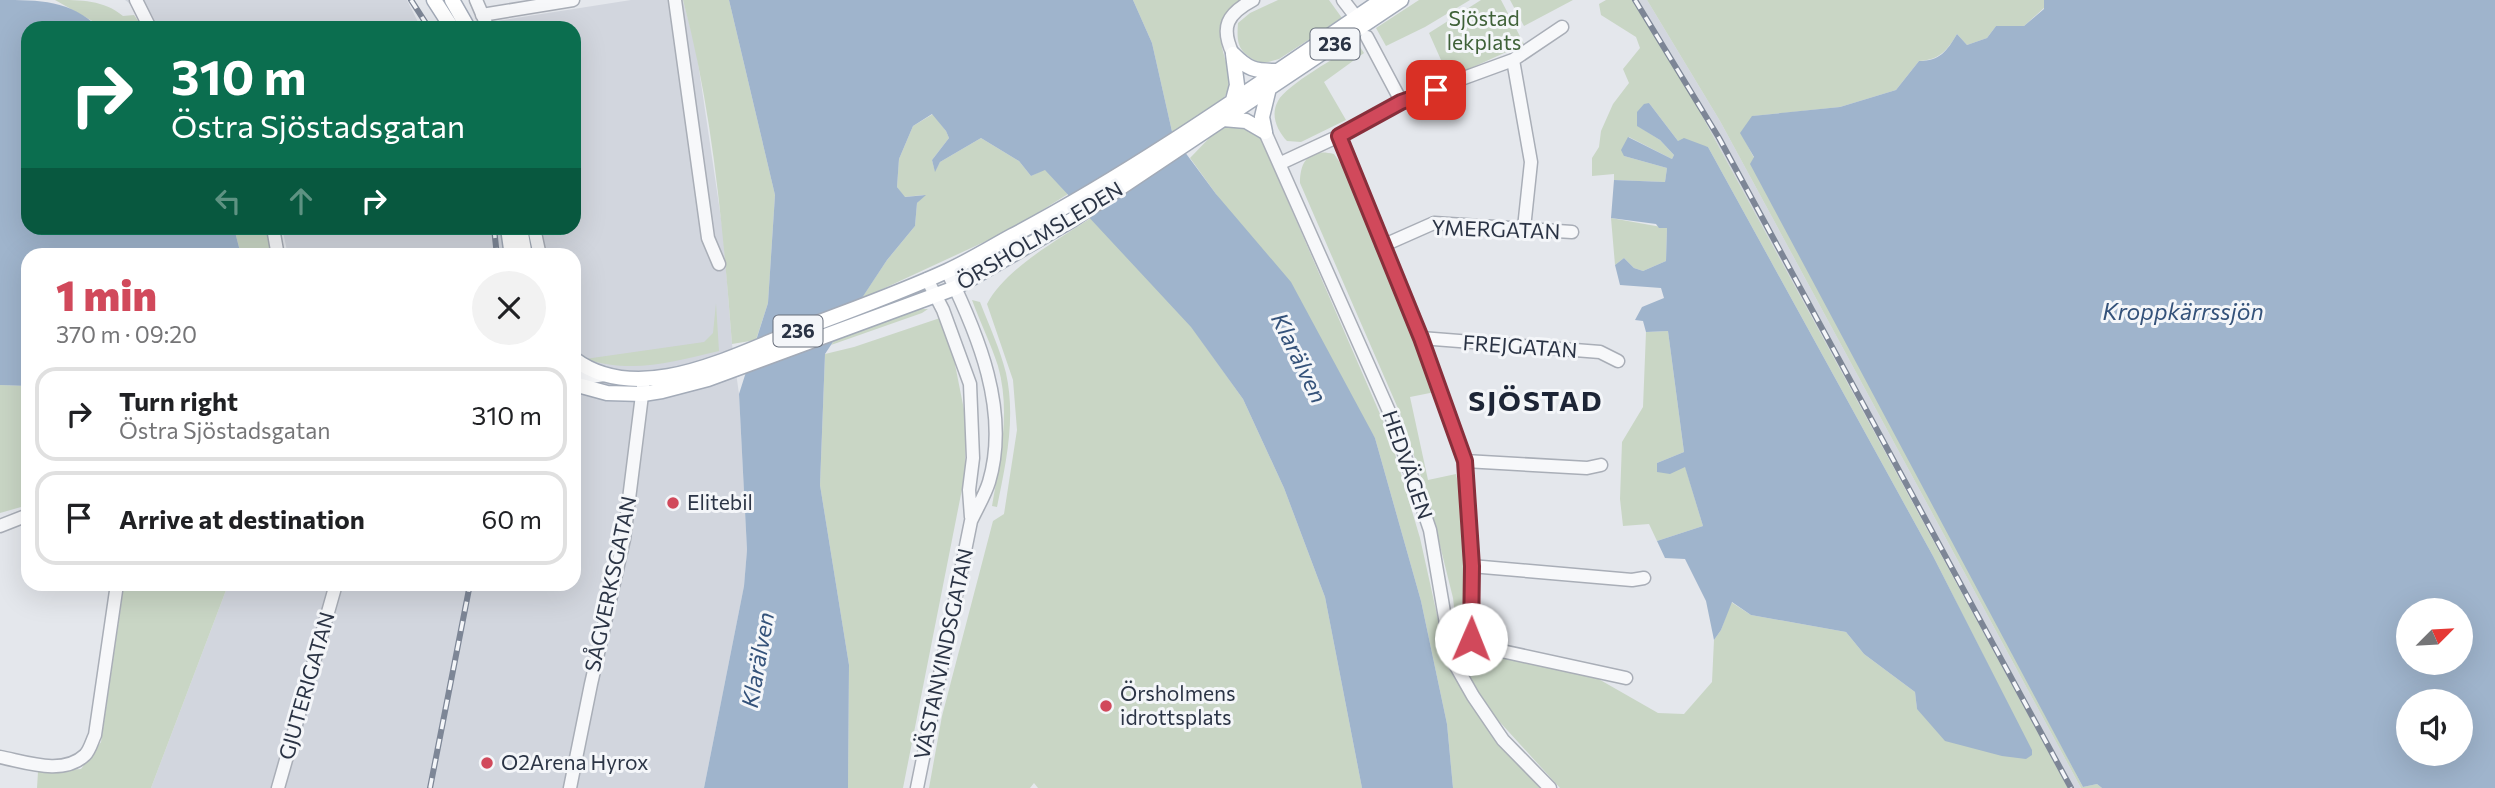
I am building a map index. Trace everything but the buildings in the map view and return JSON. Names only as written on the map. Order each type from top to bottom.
[{"type":"main road","points":[[434,0],[448,21]]},
{"type":"main road","points":[[452,0],[464,21]]},
{"type":"main road","name":"ÖRSHOLMSLEDEN","points":[[1193,134],[1233,100],[1382,0]]},
{"type":"main road","name":"ÖRSHOLMSLEDEN","points":[[643,394],[875,318],[955,288],[1193,134],[1223,119],[1401,0]]},
{"type":"main road","points":[[1233,54],[1257,71],[1277,71]]},
{"type":"main road","points":[[1233,54],[1237,85],[1233,100]]},
{"type":"main road","points":[[1265,132],[1262,117],[1269,88]]},
{"type":"main road","points":[[1223,119],[1246,121],[1265,132]]},
{"type":"main road","name":"ÖRSHOLMSLEDEN","points":[[643,379],[706,373],[947,271],[1069,214]]},
{"type":"main road","name":"236","points":[[581,363],[604,375],[629,380],[643,379]]},
{"type":"main road","name":"236","points":[[581,387],[607,393],[643,394]]},
{"type":"street","points":[[136,0],[146,21]]},
{"type":"street","points":[[476,0],[485,21]]},
{"type":"street","points":[[482,15],[573,0]]},
{"type":"street","points":[[675,0],[708,238],[719,264]]},
{"type":"street","points":[[1233,54],[1226,36],[1227,25],[1235,12],[1253,0]]},
{"type":"street","points":[[1343,0],[1353,13]]},
{"type":"street","points":[[1281,163],[1339,136],[1401,102],[1513,60],[1562,27]]},
{"type":"street","points":[[1367,37],[1401,102]]},
{"type":"street","points":[[1513,60],[1531,162],[1524,228]]},
{"type":"street","name":"HEDVÄGEN","points":[[1265,132],[1281,163],[1396,430],[1430,530],[1452,659],[1503,740],[1550,788]]},
{"type":"street","points":[[1339,136],[1421,338],[1465,461],[1472,566],[1471,639],[1474,645],[1626,678]]},
{"type":"street","name":"YMERGATAN","points":[[1382,246],[1434,223],[1572,232]]},
{"type":"street","name":"VÄSTANVINDSGATAN","points":[[947,271],[989,376],[996,440],[989,482],[971,521]]},
{"type":"street","name":"VÄSTANVINDSGATAN","points":[[917,788],[971,521],[973,458],[970,384],[928,279]]},
{"type":"street","name":"FREJGATAN","points":[[1421,338],[1600,352],[1618,361]]},
{"type":"street","points":[[581,372],[591,377],[604,375]]},
{"type":"street","name":"SÅGVERKSGATAN","points":[[570,788],[624,539],[643,379]]},
{"type":"street","points":[[1465,461],[1587,468],[1601,465]]},
{"type":"street","points":[[0,526],[21,518]]},
{"type":"street","points":[[1472,566],[1632,580],[1644,578]]},
{"type":"street","points":[[0,757],[61,767],[87,753],[95,735],[116,591]]},
{"type":"street","name":"GJUTERIGATAN","points":[[278,788],[334,591]]},
{"type":"shaded area","points":[[125,0],[407,0],[418,21],[153,21]]},
{"type":"shaded area","points":[[631,0],[683,0],[696,49],[723,232],[739,394],[747,550],[744,586],[704,788],[151,788],[226,591],[581,591],[581,248],[286,248],[284,235],[581,235],[581,21],[497,21]]},
{"type":"shaded area","points":[[1632,0],[1647,0],[1720,121],[2081,788],[2068,788],[1694,101]]},
{"type":"green space","points":[[55,0],[100,4],[123,16],[134,15],[138,21],[92,21]]},
{"type":"green space","points":[[683,0],[729,0],[775,195],[768,303],[756,340],[732,344],[709,128]]},
{"type":"green space","points":[[1133,0],[1240,0],[1227,14],[1221,27],[1229,76],[1228,88],[1222,101],[1173,136],[1152,43]]},
{"type":"green space","points":[[1278,0],[1329,0],[1342,18],[1279,59],[1261,64],[1241,48],[1238,23],[1250,13]]},
{"type":"green space","points":[[1419,0],[1470,0],[1386,46],[1376,28]]},
{"type":"green space","name":"Sjöstad lekplats","points":[[1481,0],[1501,0],[1524,44],[1449,78],[1429,33]]},
{"type":"green space","points":[[1510,0],[1573,0],[1524,26]]},
{"type":"green space","points":[[1606,0],[1632,0],[1694,101],[2068,788],[1560,788],[1487,708],[1472,681],[1458,641],[1453,598],[1429,501],[1400,413],[1300,183],[1304,162],[1313,154],[1334,154],[1343,167],[1435,392],[1410,397],[1428,480],[1456,474],[1463,507],[1463,627],[1468,648],[1595,677],[1658,713],[1684,714],[1712,682],[1714,640],[1721,630],[1731,602],[1751,615],[1846,632],[1864,654],[1915,692],[1917,709],[2032,755],[1933,556],[1708,147],[1678,141],[1649,103],[1638,126],[1660,140],[1674,155],[1672,159],[1629,137],[1624,156],[1667,168],[1665,182],[1614,180],[1614,174],[1592,176],[1592,158],[1599,147],[1601,131],[1613,104],[1629,83],[1623,69],[1640,48],[1636,37],[1601,15],[1599,4]]},
{"type":"green space","points":[[1647,0],[2044,0],[2044,8],[2024,26],[1996,26],[1987,38],[1967,45],[1957,34],[1942,54],[1919,61],[1896,90],[1840,107],[1753,116],[1741,133],[2083,787],[2097,784],[2102,788],[2081,788],[1720,121]]},
{"type":"green space","points":[[1358,44],[1364,53],[1324,82],[1346,120],[1301,142],[1287,141],[1280,132],[1275,112],[1283,94]]},
{"type":"green space","points":[[933,114],[949,138],[932,160],[935,171],[940,162],[981,138],[1019,161],[1031,176],[1045,169],[1068,194],[1010,230],[861,299],[887,260],[915,226],[917,203],[924,195],[904,197],[897,187],[899,159],[913,126]]},
{"type":"green space","points":[[1231,125],[1244,126],[1260,137],[1390,437],[1420,538],[1445,651],[1460,687],[1510,755],[1540,788],[1453,788],[1447,724],[1421,601],[1375,438],[1190,158],[1217,130]]},
{"type":"green space","points":[[1091,218],[1191,326],[1243,399],[1284,488],[1325,597],[1362,788],[1038,788],[1034,783],[1030,788],[929,788],[942,716],[993,521],[1004,514],[1017,430],[1013,380],[987,304],[995,291],[1019,267]]},
{"type":"green space","points":[[1611,218],[1667,228],[1666,261],[1643,271],[1634,268],[1624,258],[1615,265]]},
{"type":"green space","points":[[236,235],[267,235],[270,248],[239,248]]},
{"type":"green space","points":[[972,300],[980,302],[1001,355],[1009,390],[1009,440],[997,507],[992,506],[1003,436],[1002,383]]},
{"type":"green space","points":[[716,303],[719,351],[636,366],[620,366],[585,359],[704,342],[713,333]]},
{"type":"green space","points":[[919,309],[928,309],[831,345],[834,341]]},
{"type":"green space","points":[[940,318],[952,349],[966,420],[965,474],[903,788],[848,788],[849,665],[820,485],[825,354]]},
{"type":"green space","points":[[1668,331],[1684,452],[1657,463],[1685,466],[1703,526],[1657,541],[1649,524],[1623,526],[1620,499],[1622,442],[1643,407],[1646,332]]},
{"type":"green space","points":[[0,385],[21,386],[21,507],[0,513]]},
{"type":"green space","points":[[123,591],[226,591],[151,788],[37,788],[38,772],[81,769],[101,742]]},
{"type":"water","points":[[0,0],[41,1],[65,7],[90,21],[21,21],[21,235],[236,235],[239,248],[21,248],[21,386],[0,385]]},
{"type":"water","name":"Klarälven","points":[[729,0],[1133,0],[1152,43],[1173,136],[1216,194],[1291,282],[1375,438],[1421,601],[1447,724],[1453,788],[1362,788],[1325,597],[1284,488],[1243,399],[1191,327],[1045,170],[1031,176],[1019,161],[981,138],[940,162],[935,172],[932,160],[949,138],[932,114],[913,126],[899,159],[897,187],[905,197],[926,195],[917,203],[915,226],[887,260],[825,354],[820,485],[849,665],[848,788],[704,788],[744,586],[747,550],[739,394],[768,303],[775,195]]},
{"type":"water","name":"Kroppkärrssjön","points":[[2044,0],[2495,0],[2495,788],[2102,788],[2097,784],[2083,787],[1750,164],[1754,157],[1740,133],[1752,116],[1840,107],[1896,90],[1919,61],[1938,57],[1957,34],[1967,45],[1987,38],[1996,26],[2024,26],[2044,9]]},
{"type":"water","points":[[1649,103],[1678,141],[1684,138],[1708,147],[1933,556],[2032,750],[2032,755],[2026,759],[2002,756],[1945,741],[1917,709],[1915,692],[1864,654],[1846,632],[1751,615],[1732,602],[1714,640],[1706,601],[1685,559],[1665,558],[1657,541],[1703,526],[1685,467],[1670,474],[1657,472],[1657,463],[1684,452],[1668,331],[1646,332],[1643,321],[1635,320],[1642,307],[1664,298],[1661,288],[1620,285],[1615,265],[1624,258],[1634,268],[1643,271],[1666,261],[1667,228],[1611,218],[1614,180],[1665,182],[1667,168],[1624,156],[1621,150],[1628,137],[1672,159],[1674,155],[1660,140],[1637,126],[1637,112],[1644,104]]},
{"type":"railway","points":[[411,0],[424,21]]},
{"type":"railway","points":[[1635,0],[1719,138],[2071,788]]},
{"type":"railway","points":[[495,235],[496,248]]},
{"type":"railway","points":[[430,788],[469,591]]},
{"type":"place","name":"Elitebil","points":[[673,503]]},
{"type":"place","name":"Örsholmens idrottsplats","points":[[1106,706]]},
{"type":"place","name":"O2Arena Hyrox","points":[[487,763]]},
{"type":"district","name":"SJÖSTAD","points":[[1536,401]]},
{"type":"route","points":[[1436,90],[1401,102],[1339,136],[1421,338],[1465,461],[1472,566],[1471,639]]}]
